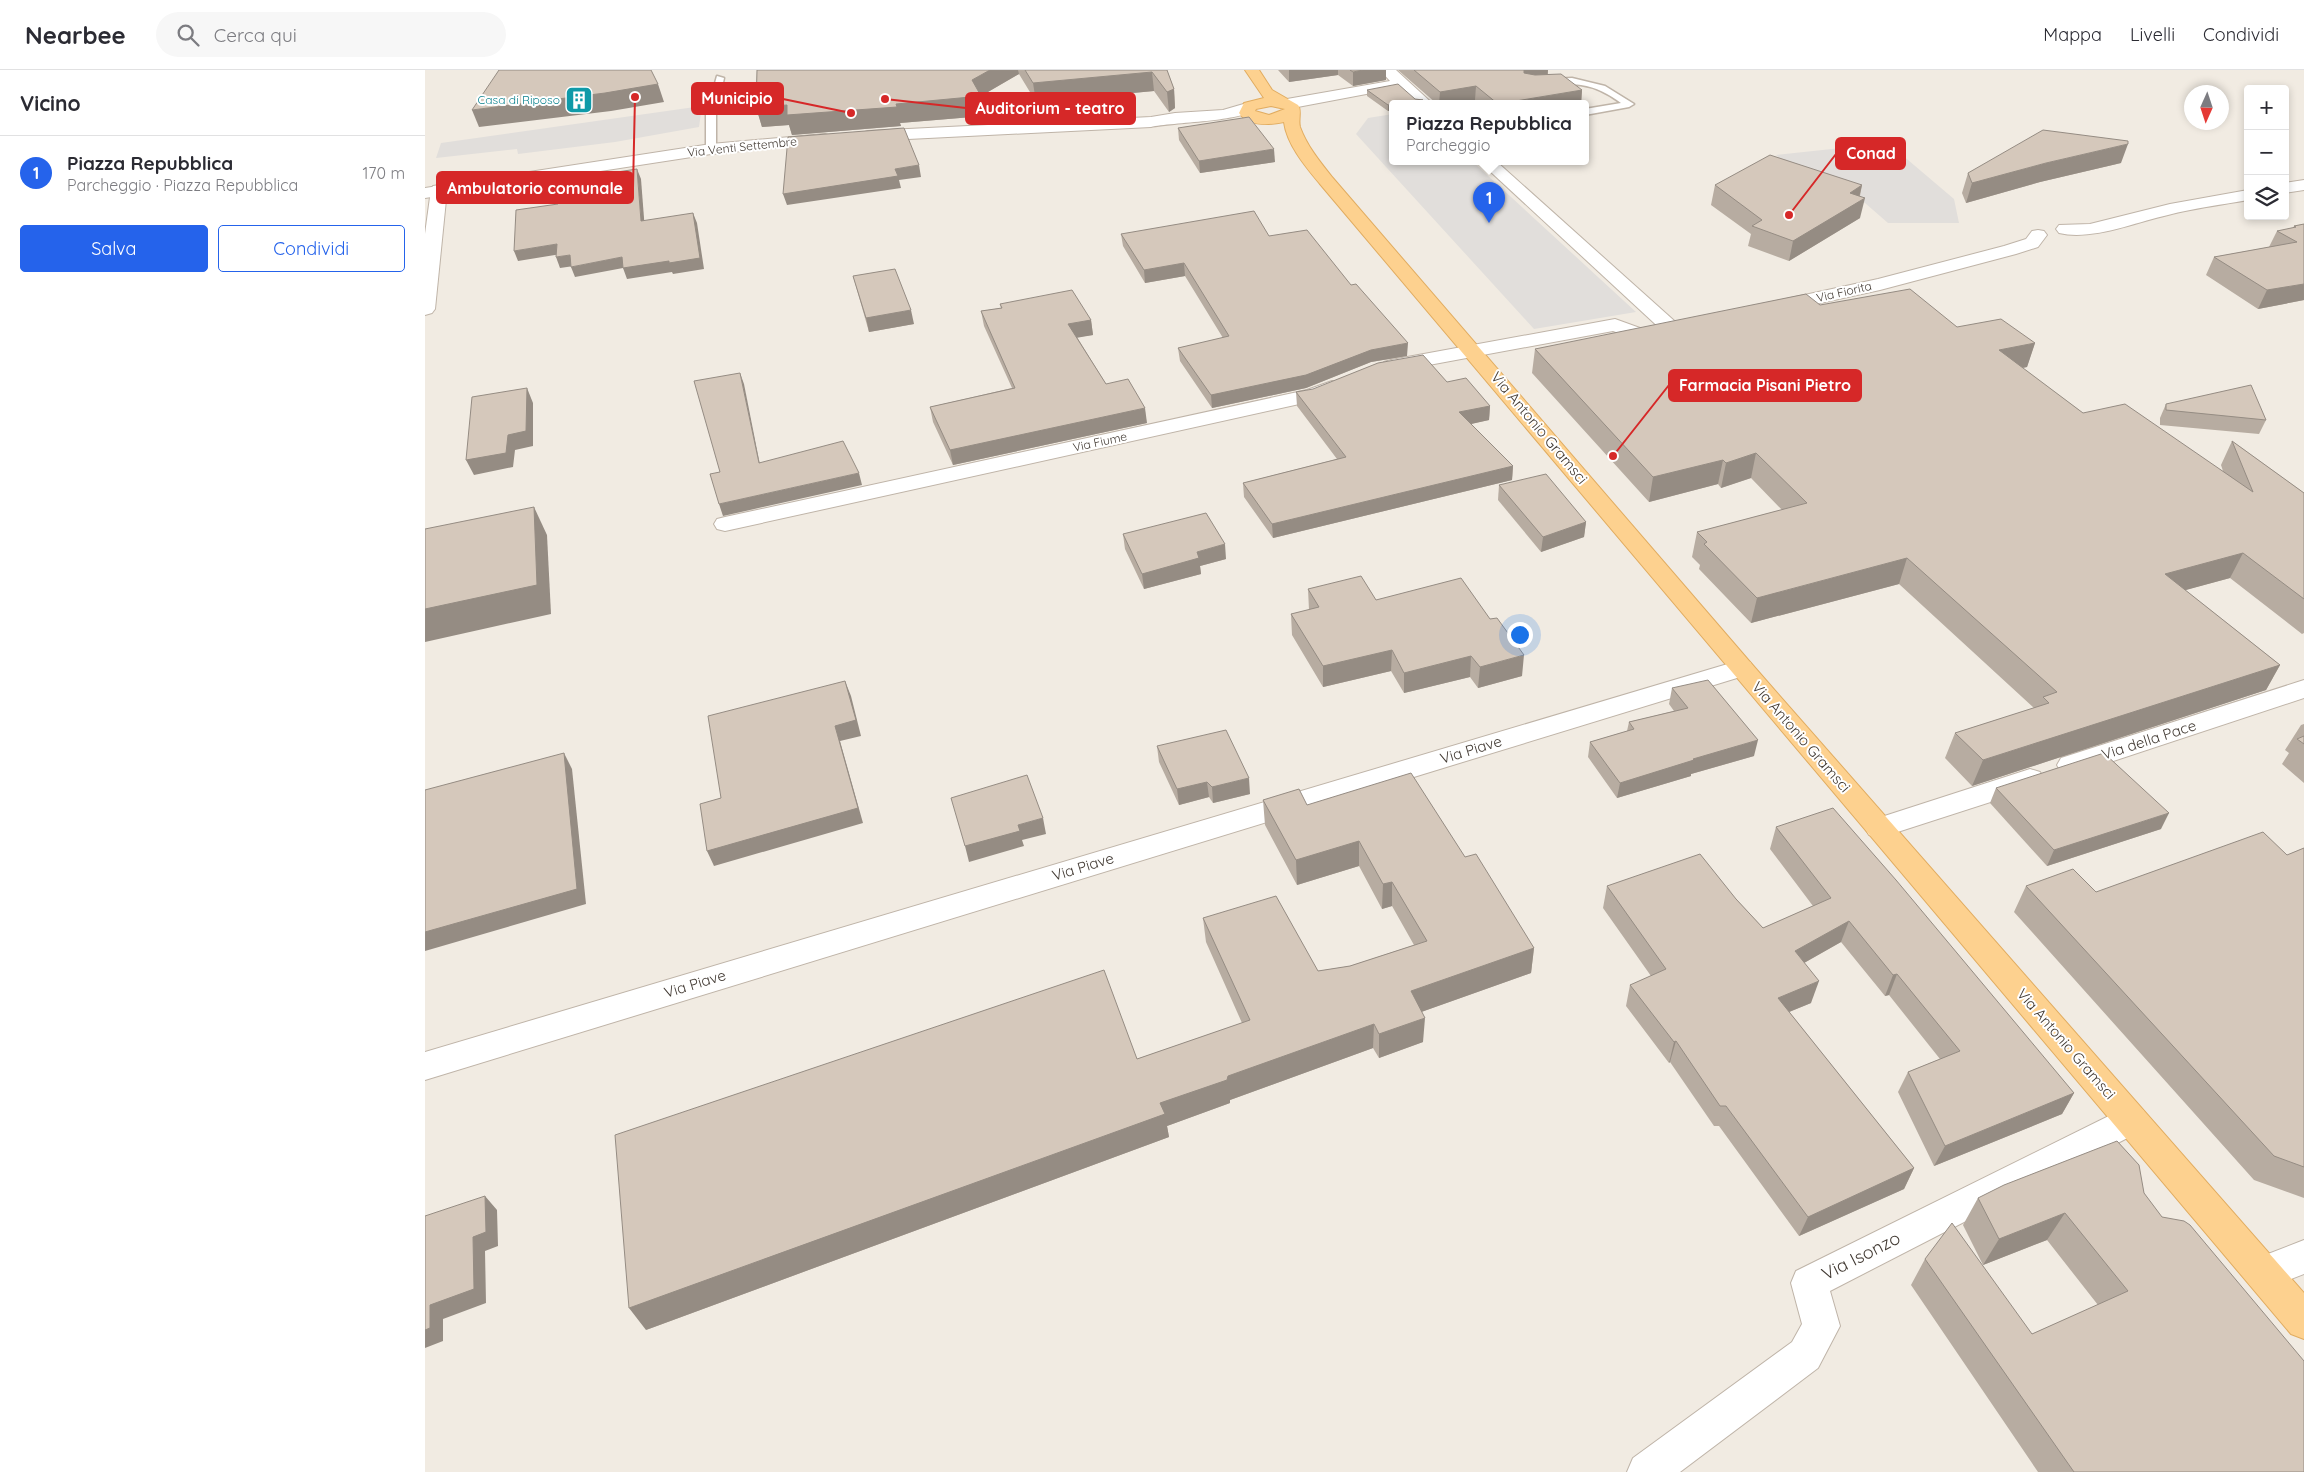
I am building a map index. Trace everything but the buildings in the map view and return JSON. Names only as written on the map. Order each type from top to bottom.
[{"type":"main road","points":[[1252,70],[1266,93],[1286,106]]},
{"type":"main road","points":[[1252,109],[1261,102],[1286,106]]},
{"type":"main road","name":"Via Antonio Gramsci","points":[[1286,106],[1302,150]]},
{"type":"main road","name":"Via Antonio Gramsci","points":[[1252,109],[1281,136],[1302,150],[1741,668],[2304,1321]]},
{"type":"street","points":[[1386,70],[1420,100]]},
{"type":"street","points":[[1286,106],[1401,83]]},
{"type":"street","points":[[856,137],[914,132],[1151,122],[1163,124],[1251,121],[1252,109]]},
{"type":"street","name":"Via Venti Settembre","points":[[432,191],[711,149],[836,138]]},
{"type":"street","points":[[1490,165],[1673,330]]},
{"type":"street","points":[[2289,187],[2304,185]]},
{"type":"street","points":[[425,310],[432,191]]},
{"type":"street","name":"Via Fiorita","points":[[1758,311],[1880,284],[2010,250],[2032,243],[2050,226],[2090,229],[2170,209],[2244,196]]},
{"type":"street","points":[[1372,370],[1643,336],[1692,326]]},
{"type":"street","name":"Via Fiume","points":[[725,524],[1313,395],[1347,381]]},
{"type":"street","name":"Via Piave","points":[[425,1066],[1741,668]]},
{"type":"street","name":"Via della Pace","points":[[1879,828],[2304,690]]},
{"type":"street","name":"Via Isonzo","points":[[1647,1472],[1805,1355],[1821,1326],[1809,1283],[2131,1120]]},
{"type":"street","points":[[2263,1273],[2304,1257]]},
{"type":"lane","points":[[711,149],[711,114],[720,78]]},
{"type":"lane","points":[[1543,83],[1559,80],[1582,81],[1602,87],[1629,104],[1589,111]]},
{"type":"shaded area","points":[[702,106],[699,127],[615,142],[518,154],[517,149],[436,158],[441,143]]},
{"type":"shaded area","points":[[1389,115],[1389,165],[1476,165],[1636,312],[1534,329],[1356,134],[1368,118]]},
{"type":"shaded area","points":[[1888,143],[1954,199],[1959,223],[1888,223],[1865,203],[1810,184],[1776,155]]},
{"type":"place","name":"Ambulatorio comunale","points":[[635,97]]},
{"type":"place","name":"Auditorium - teatro","points":[[885,99]]},
{"type":"place","name":"Casa di Riposo","points":[[579,100]]},
{"type":"place","name":"Municipio","points":[[851,113]]},
{"type":"place","name":"Conad","points":[[1789,215]]},
{"type":"place","name":"Piazza Repubblica","points":[[1489,223]]},
{"type":"place","name":"Farmacia Pisani Pietro","points":[[1613,456]]}]
